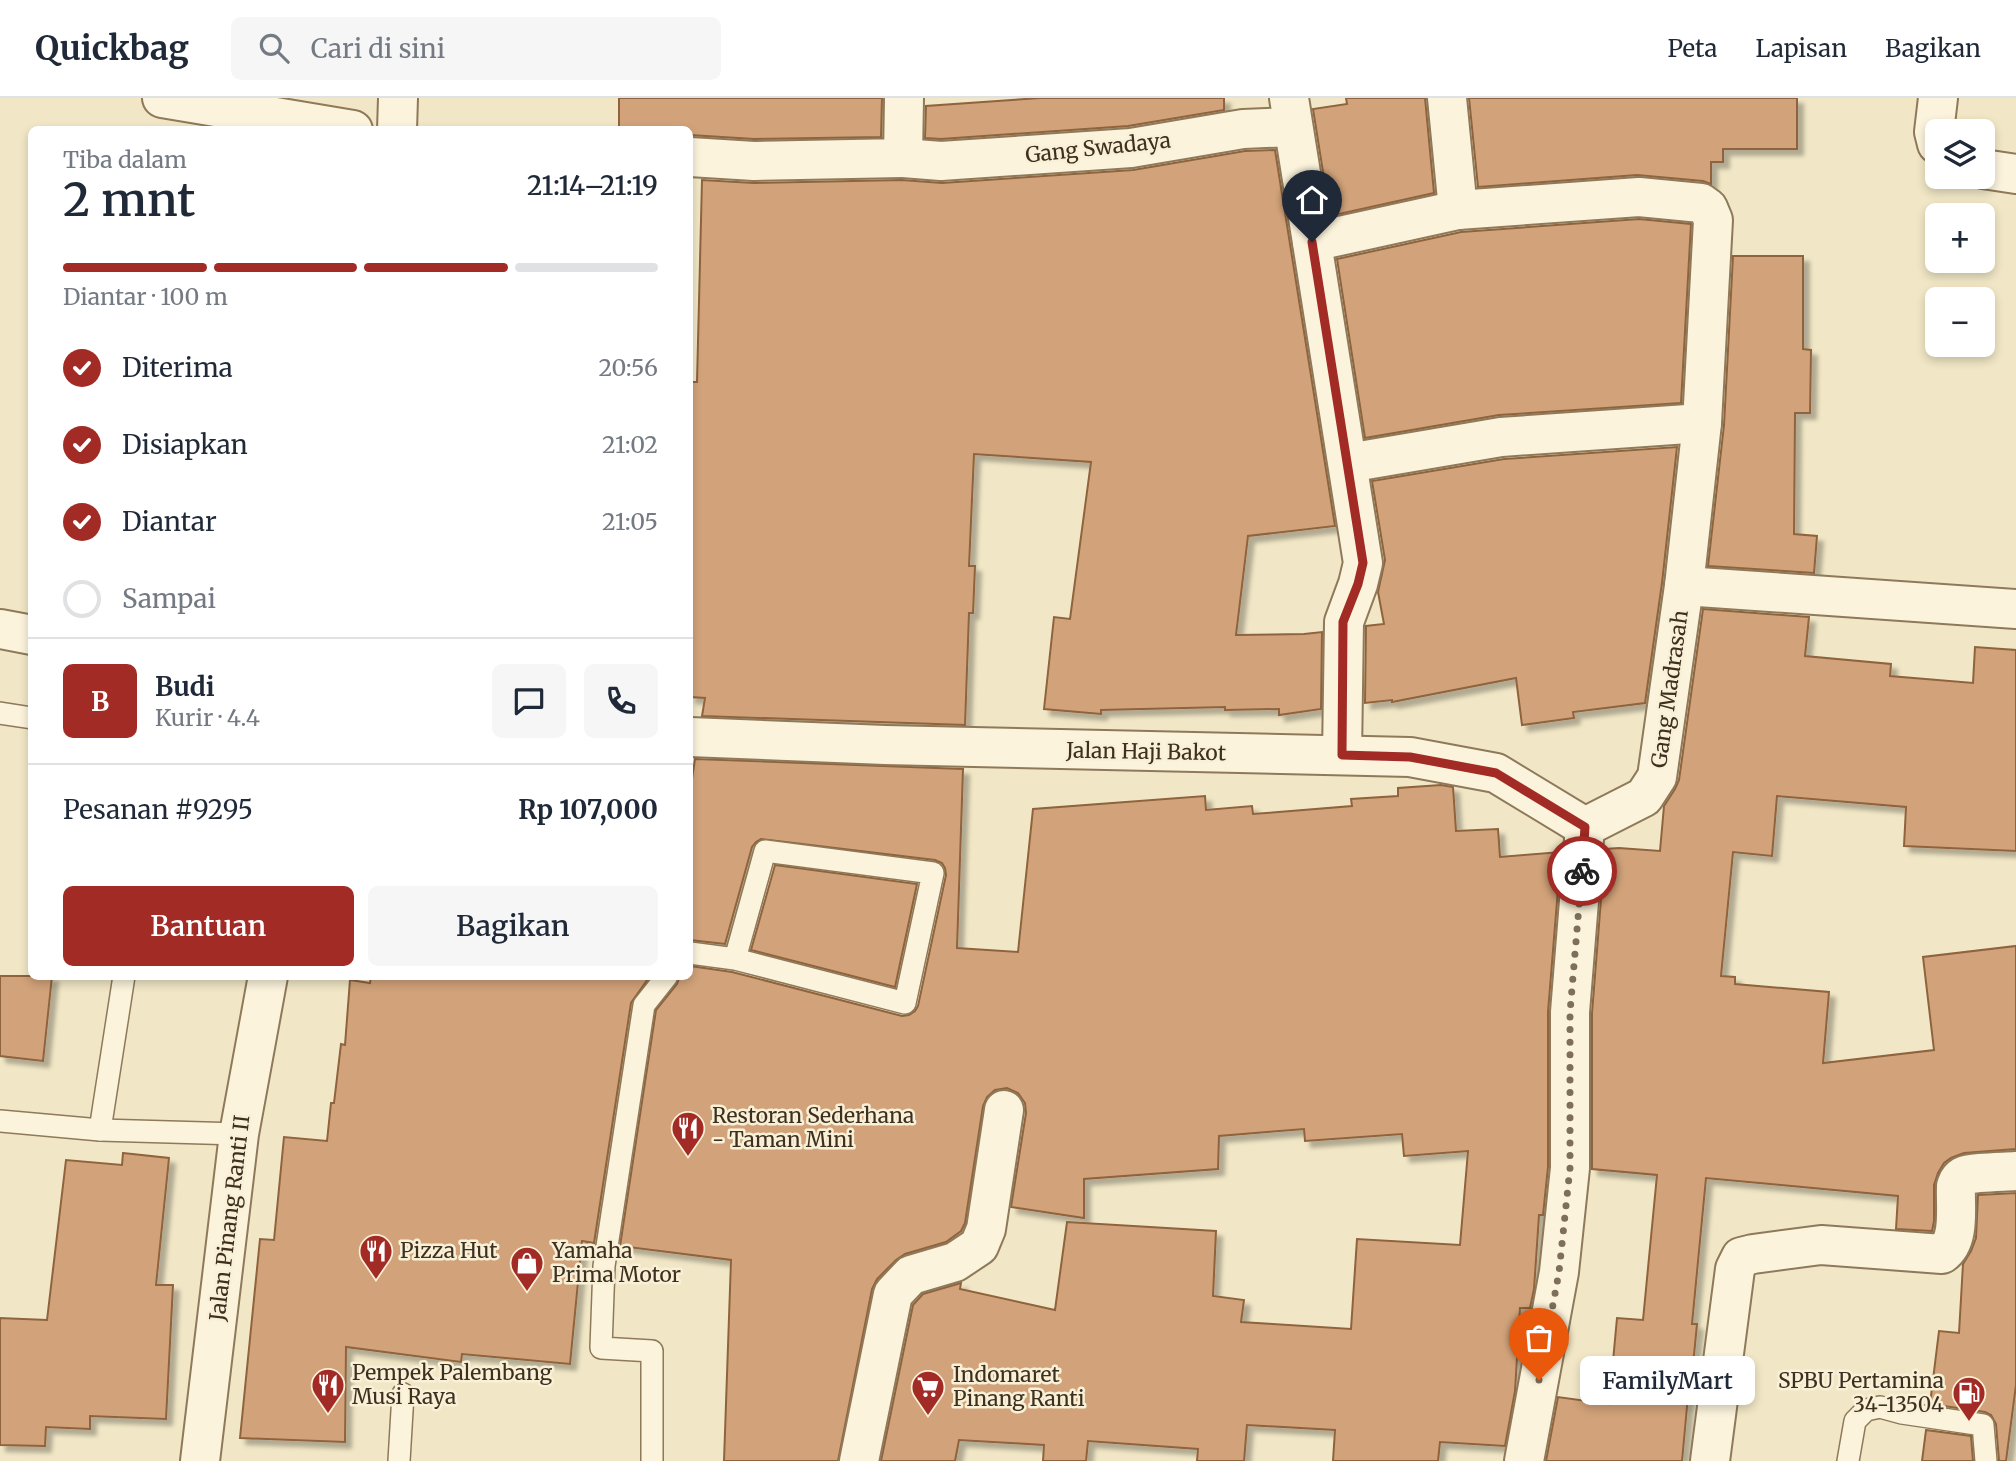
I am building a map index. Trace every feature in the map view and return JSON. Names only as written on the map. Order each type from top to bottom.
[{"type":"street","points":[[162,98],[329,126]]},
{"type":"street","points":[[397,126],[398,98]]},
{"type":"street","points":[[903,158],[904,98]]},
{"type":"street","points":[[1447,98],[1458,210]]},
{"type":"street","points":[[1936,119],[1938,98]]},
{"type":"street","points":[[1291,113],[1363,563],[1343,622],[1342,755]]},
{"type":"street","name":"Gang Swadaya","points":[[693,157],[754,161],[903,158],[942,161],[1131,148],[1243,129],[1291,113]]},
{"type":"street","points":[[1995,171],[2016,174]]},
{"type":"street","name":"Gang Madrasah","points":[[1312,242],[1458,210],[1639,197],[1701,203],[1708,208],[1713,220],[1702,423],[1684,586],[1657,776],[1644,797],[1585,827]]},
{"type":"street","points":[[1348,463],[1501,437],[1702,423]]},
{"type":"street","name":"Gang Madrasah","points":[[1684,586],[2016,609]]},
{"type":"street","points":[[0,629],[28,634]]},
{"type":"street","name":"Jalan Haji Bakot","points":[[693,737],[1049,750],[1410,757],[1496,773],[1585,827]]},
{"type":"street","points":[[1524,1461],[1559,1272],[1570,1168],[1570,1012],[1585,827]]},
{"type":"street","name":"Jalan Pinang Ranti II","points":[[200,1461],[239,1134],[267,980]]},
{"type":"street","points":[[859,1461],[893,1294],[911,1275],[954,1262],[979,1246],[986,1229],[1004,1110]]},
{"type":"street","points":[[1710,1461],[1735,1269],[1741,1257],[1821,1245],[1942,1254],[1949,1249],[1954,1236],[1956,1185],[1961,1177],[2016,1171]]},
{"type":"lane","points":[[0,713],[28,718]]},
{"type":"lane","points":[[693,953],[735,959],[905,1003],[933,873],[765,851],[735,959]]},
{"type":"lane","points":[[100,1130],[123,980]]},
{"type":"lane","points":[[652,1461],[652,1351],[601,1348],[604,1266],[644,1005],[664,980]]},
{"type":"lane","points":[[0,1121],[100,1130],[239,1134]]},
{"type":"lane","points":[[399,1461],[403,1394]]},
{"type":"lane","points":[[1848,1461],[1855,1421],[1866,1410],[1880,1407],[1983,1426],[1986,1461]]},
{"type":"building","points":[[619,98],[882,98],[881,137],[754,139],[693,135],[693,126],[619,126]]},
{"type":"building","points":[[1040,98],[1224,98],[1224,110],[1128,126],[925,138],[926,106]]},
{"type":"building","points":[[1346,98],[1425,98],[1434,193],[1330,216],[1313,109],[1347,104]]},
{"type":"building","points":[[1469,98],[1797,98],[1797,149],[1723,149],[1723,162],[1711,162],[1711,184],[1637,175],[1478,187]]},
{"type":"building","points":[[1275,150],[1335,526],[1248,536],[1236,635],[1322,632],[1321,709],[1279,715],[1279,709],[1225,710],[1225,707],[1101,710],[1101,714],[1044,709],[1054,617],[1070,619],[1091,462],[974,454],[969,566],[975,566],[973,613],[969,613],[965,725],[702,716],[705,698],[693,697],[693,382],[697,382],[702,180],[754,183],[902,180],[942,183],[1133,170],[1245,151]]},
{"type":"building","points":[[1639,219],[1691,224],[1681,403],[1499,415],[1365,438],[1337,259],[1461,232]]},
{"type":"building","points":[[1733,256],[1803,256],[1803,349],[1811,350],[1810,413],[1795,413],[1794,534],[1817,536],[1814,573],[1708,566],[1724,425]]},
{"type":"building","points":[[1677,447],[1645,703],[1573,712],[1574,718],[1522,725],[1516,678],[1392,702],[1365,703],[1366,626],[1384,624],[1378,592],[1385,560],[1372,481],[1504,459]]},
{"type":"building","points":[[1703,609],[1809,617],[1805,656],[1891,664],[1890,676],[1973,683],[1975,647],[2016,650],[2016,851],[1904,846],[1906,807],[1777,796],[1772,856],[1733,852],[1721,976],[1735,977],[1735,984],[1829,992],[1823,1063],[1934,1050],[1923,957],[2016,946],[2016,1149],[1964,1153],[1944,1163],[1934,1185],[1932,1231],[1896,1229],[1898,1196],[1706,1178],[1692,1324],[1697,1324],[1682,1461],[1546,1461],[1558,1397],[1609,1404],[1617,1318],[1643,1320],[1657,1175],[1592,1169],[1592,1013],[1605,849],[1660,851],[1664,806],[1679,780]]},
{"type":"building","points":[[695,759],[963,769],[957,948],[1018,952],[1033,809],[1205,796],[1206,810],[1252,806],[1253,814],[1352,806],[1351,799],[1398,796],[1398,788],[1441,785],[1453,787],[1456,831],[1498,829],[1500,857],[1561,852],[1548,1012],[1548,1167],[1543,1215],[1539,1215],[1534,1289],[1530,1308],[1520,1308],[1515,1391],[1505,1446],[1440,1442],[1438,1461],[1333,1461],[1335,1430],[1247,1425],[1244,1461],[1197,1461],[1198,1449],[1088,1441],[1086,1461],[1043,1461],[1044,1445],[959,1440],[955,1461],[881,1461],[913,1305],[923,1294],[961,1283],[960,1289],[1055,1310],[1067,1222],[1216,1231],[1213,1296],[1244,1300],[1241,1322],[1351,1329],[1357,1239],[1460,1245],[1468,1151],[1404,1156],[1402,1134],[1305,1141],[1304,1129],[1219,1136],[1218,1169],[1084,1179],[1084,1218],[1011,1207],[1026,1113],[1025,1103],[1018,1093],[1007,1088],[995,1090],[987,1097],[983,1106],[965,1223],[961,1231],[946,1242],[905,1254],[877,1279],[872,1289],[838,1461],[724,1461],[731,1260],[620,1246],[656,1010],[678,980],[693,980],[693,966],[732,972],[902,1016],[909,1015],[918,1006],[946,875],[942,863],[935,860],[761,839],[752,847],[725,944],[693,940]]},
{"type":"building","points":[[775,865],[917,884],[895,987],[751,950]]},
{"type":"building","points":[[0,976],[28,976],[28,980],[52,980],[43,1061],[0,1056]]},
{"type":"building","points":[[350,980],[370,983],[370,980],[647,980],[631,1003],[594,1243],[582,1241],[570,1364],[462,1354],[461,1362],[346,1347],[345,1442],[240,1438],[260,1239],[274,1240],[284,1137],[327,1141],[341,1044],[345,1045]]},
{"type":"building","points":[[123,1153],[169,1158],[156,1285],[173,1285],[166,1419],[90,1416],[90,1429],[46,1427],[45,1446],[0,1445],[0,1318],[47,1320],[66,1160],[122,1165]]},
{"type":"building","points":[[2016,1193],[2016,1385],[2006,1461],[1999,1461],[1996,1424],[1991,1415],[1930,1404],[1939,1331],[1959,1333],[1963,1264],[1976,1238],[1978,1195]]},
{"type":"building","points":[[1926,1430],[1971,1436],[1973,1461],[1922,1461]]},
{"type":"way so far","points":[[1539,1380],[1559,1272],[1570,1168],[1570,1012],[1582,871]]},
{"type":"place","name":"Restoran Sederhana - Taman Mini","points":[[688,1158]]},
{"type":"place","name":"Pizza Hut","points":[[376,1281]]},
{"type":"place","name":"Yamaha Prima Motor","points":[[527,1293]]},
{"type":"place","name":"FamilyMart","points":[[1539,1380]]},
{"type":"place","name":"Pempek Palembang Musi Raya","points":[[328,1415]]},
{"type":"place","name":"Indomaret Pinang Ranti","points":[[928,1417]]},
{"type":"place","name":"SPBU Pertamina 34-13504","points":[[1969,1423]]},
{"type":"route","points":[[1312,242],[1363,563],[1343,622],[1342,755],[1410,757],[1496,773],[1585,827],[1582,871]]}]
